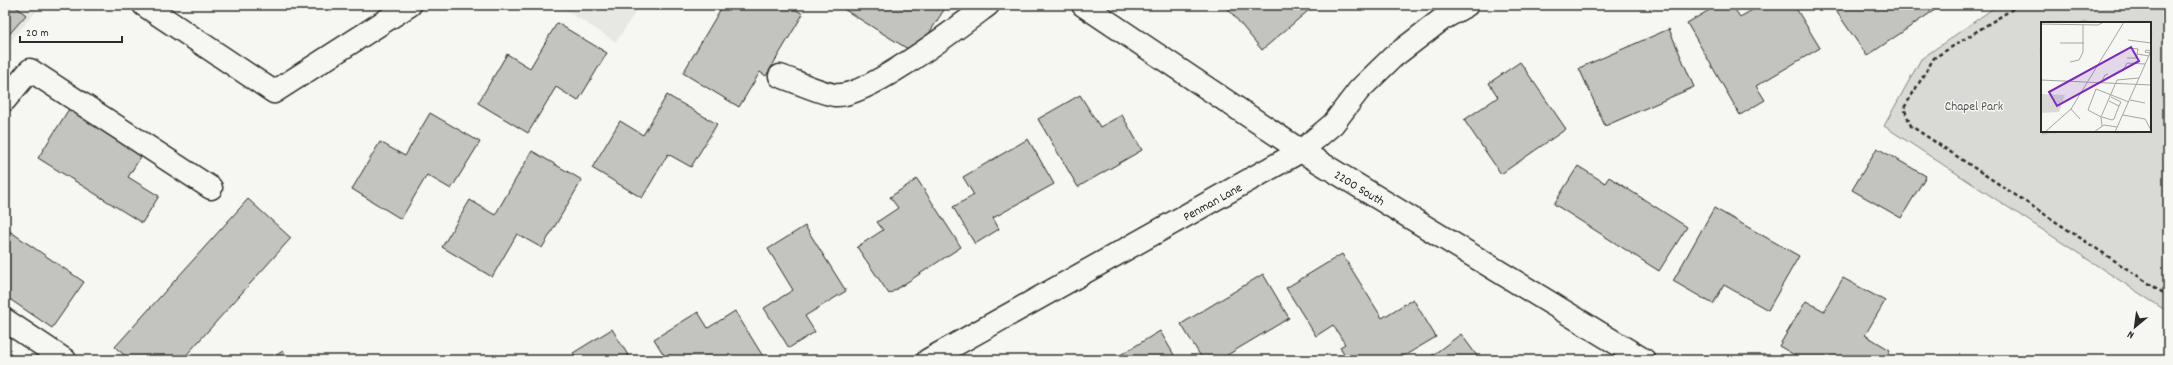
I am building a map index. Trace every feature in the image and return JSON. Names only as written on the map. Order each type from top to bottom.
[{"type":"street","points":[[144,5],[274,92],[410,5]]},
{"type":"street","points":[[780,76],[835,95],[860,90],[939,43],[988,5]]},
{"type":"street","name":"2200 South","points":[[1083,5],[1301,151],[1644,360]]},
{"type":"street","name":"Penman Lane","points":[[928,360],[1301,151],[1333,124],[1359,90],[1393,57],[1441,20],[1467,5]]},
{"type":"street","points":[[5,100],[30,70],[211,188]]},
{"type":"street","points":[[5,320],[65,360]]},
{"type":"path","points":[[2018,5],[1934,58],[1904,108],[1911,126],[2165,294],[2168,300]]},
{"type":"shaded area","points":[[5,5],[34,5],[39,8],[5,47]]},
{"type":"shaded area","points":[[558,5],[640,5],[616,42]]},
{"type":"green space","name":"Chapel Park","points":[[1998,5],[2168,5],[2168,312],[1884,126],[1921,59]]},
{"type":"building","points":[[5,5],[14,5],[26,15],[5,39]]},
{"type":"building","points":[[723,5],[788,5],[803,14],[766,76],[760,72],[739,107],[683,73]]},
{"type":"building","points":[[837,5],[947,5],[916,54]]},
{"type":"building","points":[[1225,5],[1315,5],[1262,50]]},
{"type":"building","points":[[1718,5],[1732,5],[1740,17],[1761,5],[1794,5],[1820,48],[1756,86],[1765,100],[1740,115],[1687,23]]},
{"type":"building","points":[[1832,5],[1942,5],[1867,56]]},
{"type":"building","points":[[557,23],[607,53],[578,101],[556,87],[528,133],[478,103],[507,54],[530,68]]},
{"type":"building","points":[[1669,29],[1694,87],[1605,126],[1579,68]]},
{"type":"building","points":[[1520,62],[1566,129],[1501,174],[1464,120],[1498,97],[1489,83]]},
{"type":"building","points":[[667,95],[717,124],[691,167],[668,154],[642,198],[592,168],[620,121],[643,135]]},
{"type":"building","points":[[1080,95],[1100,127],[1122,115],[1142,150],[1078,187],[1038,119]]},
{"type":"building","points":[[69,109],[142,155],[128,177],[159,196],[142,223],[38,158]]},
{"type":"building","points":[[430,113],[480,142],[451,189],[427,175],[401,219],[352,189],[380,142],[405,156]]},
{"type":"building","points":[[1028,139],[1054,184],[993,218],[999,229],[975,244],[953,207],[974,195],[963,177]]},
{"type":"building","points":[[1877,148],[1926,176],[1901,218],[1852,190]]},
{"type":"building","points":[[532,151],[582,180],[542,248],[517,234],[492,277],[442,247],[470,200],[495,215]]},
{"type":"building","points":[[1578,166],[1605,183],[1609,177],[1687,227],[1659,271],[1554,204]]},
{"type":"building","points":[[917,179],[961,247],[889,294],[857,247],[883,230],[877,222],[898,208],[890,197]]},
{"type":"building","points":[[248,199],[291,238],[182,360],[130,360],[115,347]]},
{"type":"building","points":[[1714,208],[1799,256],[1768,310],[1724,285],[1713,304],[1673,281]]},
{"type":"building","points":[[805,226],[846,291],[805,316],[815,332],[789,348],[764,308],[793,290],[768,249]]},
{"type":"building","points":[[5,228],[84,282],[52,328],[5,296]]},
{"type":"building","points":[[1342,254],[1382,318],[1413,299],[1436,337],[1397,360],[1348,360],[1340,347],[1345,344],[1333,325],[1316,336],[1286,288]]},
{"type":"building","points":[[1263,274],[1289,318],[1219,360],[1203,360],[1181,324]]},
{"type":"building","points":[[1843,278],[1885,301],[1865,335],[1890,350],[1884,360],[1803,360],[1779,346],[1806,301],[1824,311]]},
{"type":"building","points":[[735,311],[764,358],[760,360],[667,360],[654,339],[698,312],[708,328]]},
{"type":"building","points":[[612,329],[631,360],[578,360],[573,353]]},
{"type":"building","points":[[1160,331],[1177,360],[1112,360]]},
{"type":"building","points":[[1461,334],[1480,360],[1426,360]]},
{"type":"building","points":[[283,351],[289,360],[268,360]]}]
